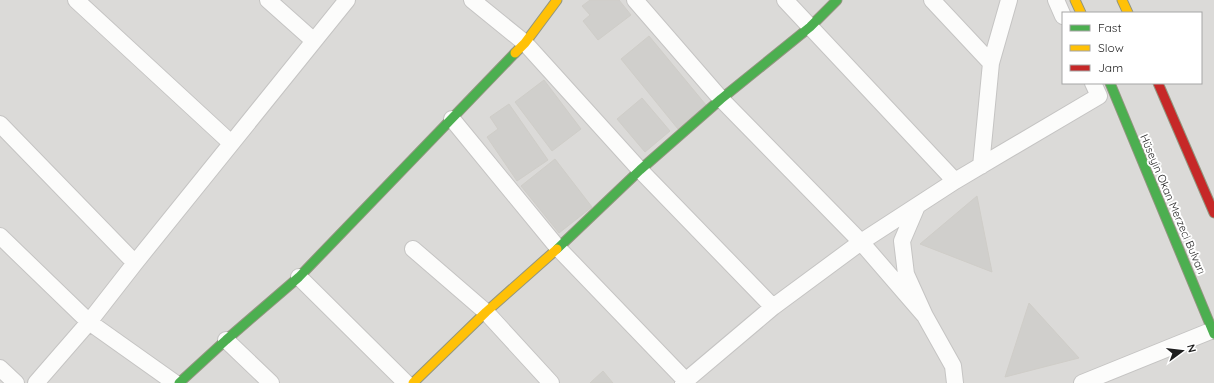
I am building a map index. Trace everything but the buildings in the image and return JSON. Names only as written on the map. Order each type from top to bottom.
[{"type":"street","points":[[76,0],[231,143]]},
{"type":"street","points":[[268,0],[314,41]]},
{"type":"street","points":[[36,383],[89,322],[347,0]]},
{"type":"street","points":[[472,0],[526,43],[640,170],[773,307]]},
{"type":"street","points":[[179,383],[299,277],[526,43],[557,0]]},
{"type":"street","points":[[635,0],[721,99],[861,242],[925,316]]},
{"type":"street","points":[[785,0],[955,181]]},
{"type":"street","points":[[413,383],[486,312],[558,248],[640,170],[721,99],[810,27],[837,0]]},
{"type":"street","points":[[932,0],[991,63]]},
{"type":"street","points":[[980,166],[991,63],[1009,0]]},
{"type":"street","points":[[1056,0],[1062,14]]},
{"type":"street","points":[[1075,0],[1081,12]]},
{"type":"street","points":[[1122,0],[1128,12]]},
{"type":"street","points":[[452,119],[558,248],[685,382],[773,307],[861,242],[955,181],[1099,96],[1094,84]]},
{"type":"street","name":"Hüseyin Okan Merzeci Bulvarı","points":[[1110,84],[1213,332]]},
{"type":"street","points":[[1158,84],[1214,213]]},
{"type":"street","points":[[0,124],[135,263]]},
{"type":"street","points":[[917,206],[902,241],[906,274],[925,316],[953,366],[955,383]]},
{"type":"street","points":[[0,236],[89,322],[175,383]]},
{"type":"street","points":[[413,249],[486,312],[551,383]]},
{"type":"street","points":[[299,277],[406,383]]},
{"type":"street","points":[[1082,383],[1213,332]]},
{"type":"street","points":[[226,340],[271,383]]},
{"type":"street","points":[[0,368],[16,383]]},
{"type":"shaded area","points":[[0,0],[1214,0],[1214,383],[0,383]]},
{"type":"traffic: fast","points":[[557,249],[640,170],[721,99],[810,27],[837,0]]},
{"type":"traffic: fast","points":[[179,383],[299,277],[515,53]]},
{"type":"traffic: fast","points":[[1110,84],[1214,334]]},
{"type":"traffic: slow","points":[[515,53],[525,43],[557,0]]},
{"type":"traffic: slow","points":[[1075,0],[1081,12]]},
{"type":"traffic: slow","points":[[1122,0],[1128,12]]},
{"type":"traffic: slow","points":[[413,383],[486,312],[557,249]]},
{"type":"traffic: jam","points":[[1158,84],[1214,213]]}]
